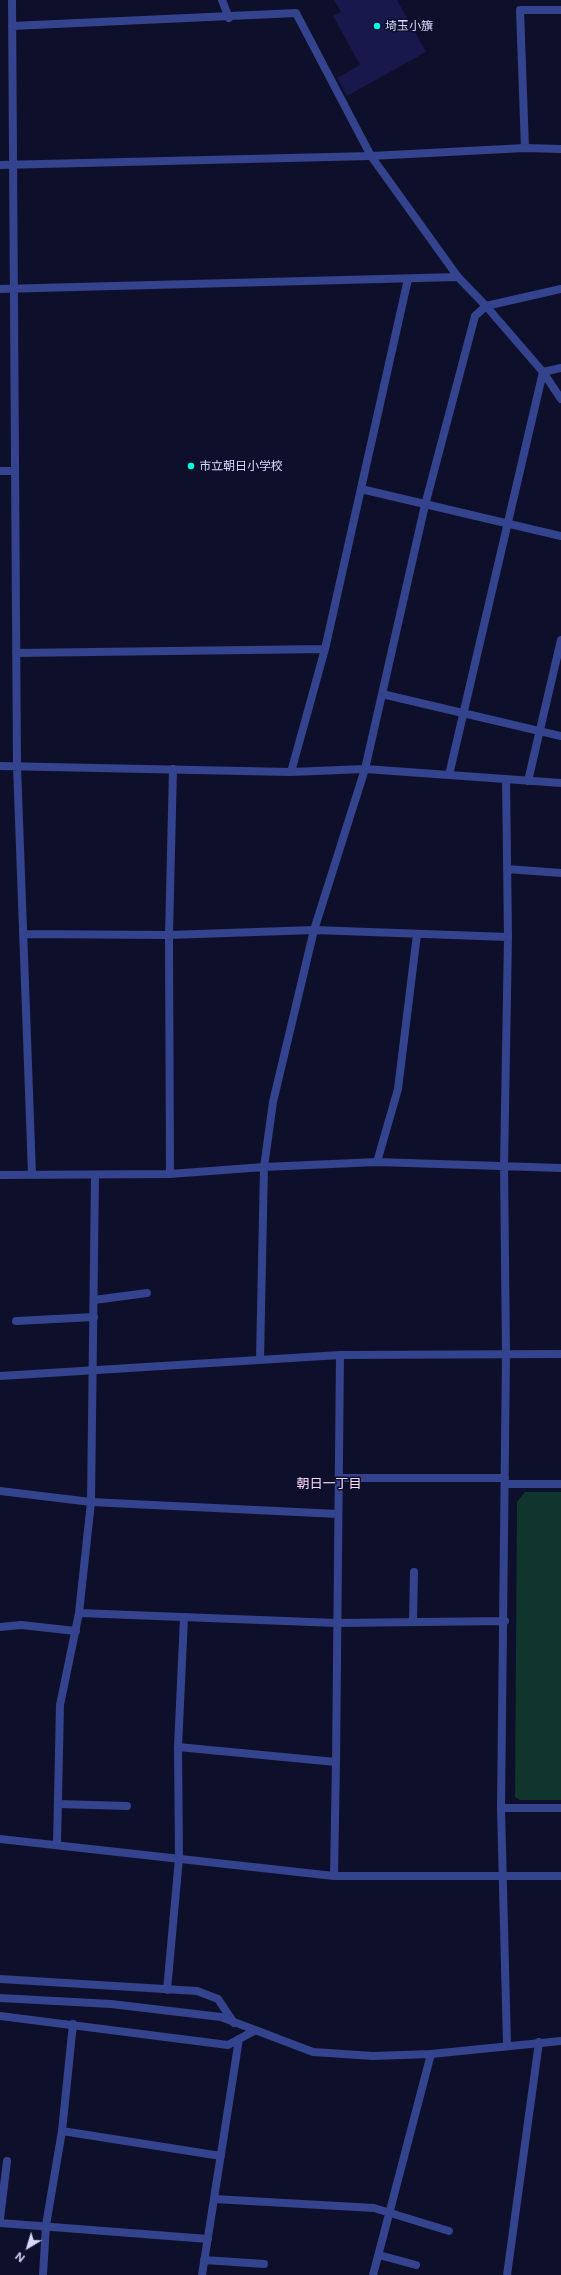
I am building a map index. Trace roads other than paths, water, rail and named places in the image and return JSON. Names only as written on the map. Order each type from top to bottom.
[{"type":"street","points":[[12,0],[11,165],[17,766],[32,1174]]},
{"type":"street","points":[[222,0],[229,18]]},
{"type":"street","points":[[525,148],[520,10],[561,10]]},
{"type":"street","points":[[12,26],[229,18],[296,13],[370,156],[458,277],[486,306],[543,372],[561,399]]},
{"type":"street","points":[[0,165],[370,156],[525,148],[561,149]]},
{"type":"street","points":[[0,289],[458,277]]},
{"type":"street","points":[[290,772],[325,649],[408,279]]},
{"type":"street","points":[[260,1359],[264,1167],[273,1102],[314,930],[365,769],[425,504],[475,316],[486,306],[561,289]]},
{"type":"street","points":[[543,372],[561,368]]},
{"type":"street","points":[[449,775],[543,372]]},
{"type":"street","points":[[0,471],[14,471]]},
{"type":"street","points":[[360,489],[561,536]]},
{"type":"street","points":[[528,781],[561,640]]},
{"type":"street","points":[[16,653],[325,649]]},
{"type":"street","points":[[382,694],[561,736]]},
{"type":"street","points":[[0,766],[290,772],[365,769],[561,783]]},
{"type":"street","points":[[170,1174],[169,935],[173,769]]},
{"type":"street","points":[[506,779],[508,937],[504,1166],[506,1354],[505,1621],[501,1808],[507,2045]]},
{"type":"street","points":[[507,869],[561,873]]},
{"type":"street","points":[[23,934],[169,935],[314,930],[508,937]]},
{"type":"street","points":[[377,1162],[398,1090],[417,934]]},
{"type":"street","points":[[0,1175],[170,1174],[264,1167],[377,1162],[561,1168]]},
{"type":"street","points":[[57,1845],[60,1705],[80,1613],[91,1502],[95,1175]]},
{"type":"street","points":[[94,1300],[147,1294]]},
{"type":"street","points":[[16,1321],[94,1317]]},
{"type":"street","points":[[0,1376],[340,1355],[561,1354]]},
{"type":"street","points":[[334,1876],[338,1514],[340,1478],[340,1355]]},
{"type":"street","points":[[340,1478],[505,1481],[561,1484]]},
{"type":"street","points":[[0,1491],[91,1502],[338,1514]]},
{"type":"street","points":[[413,1622],[414,1572]]},
{"type":"street","points":[[80,1613],[337,1623],[505,1621]]},
{"type":"street","points":[[167,1990],[179,1858],[178,1747],[184,1618]]},
{"type":"street","points":[[0,1627],[21,1625],[76,1631]]},
{"type":"street","points":[[178,1747],[336,1762]]},
{"type":"street","points":[[58,1804],[127,1806]]},
{"type":"street","points":[[501,1808],[561,1808]]},
{"type":"street","points":[[0,1839],[334,1876],[561,1876]]},
{"type":"street","points":[[0,1979],[197,1991],[218,1999],[234,2023]]},
{"type":"street","points":[[0,1998],[119,2005],[221,2017],[254,2031],[313,2052],[373,2056],[431,2054],[507,2045],[561,2041]]},
{"type":"street","points":[[0,2016],[73,2024],[228,2045],[254,2031]]},
{"type":"street","points":[[43,2275],[46,2225],[62,2131],[73,2024]]},
{"type":"street","points":[[202,2275],[239,2039]]},
{"type":"street","points":[[507,2275],[539,2042]]},
{"type":"street","points":[[373,2275],[431,2054]]},
{"type":"street","points":[[62,2131],[221,2156]]},
{"type":"street","points":[[0,2219],[7,2160]]},
{"type":"street","points":[[214,2199],[374,2208],[449,2231]]},
{"type":"street","points":[[0,2223],[46,2225],[208,2239]]},
{"type":"street","points":[[379,2255],[416,2264]]},
{"type":"street","points":[[204,2260],[264,2264]]},
{"type":"place","name":"埼玉小籏","points":[[377,26]]},
{"type":"place","name":"市立朝日小学校","points":[[191,466]]},
{"type":"district","name":"朝日一丁目","points":[[329,1484]]}]
